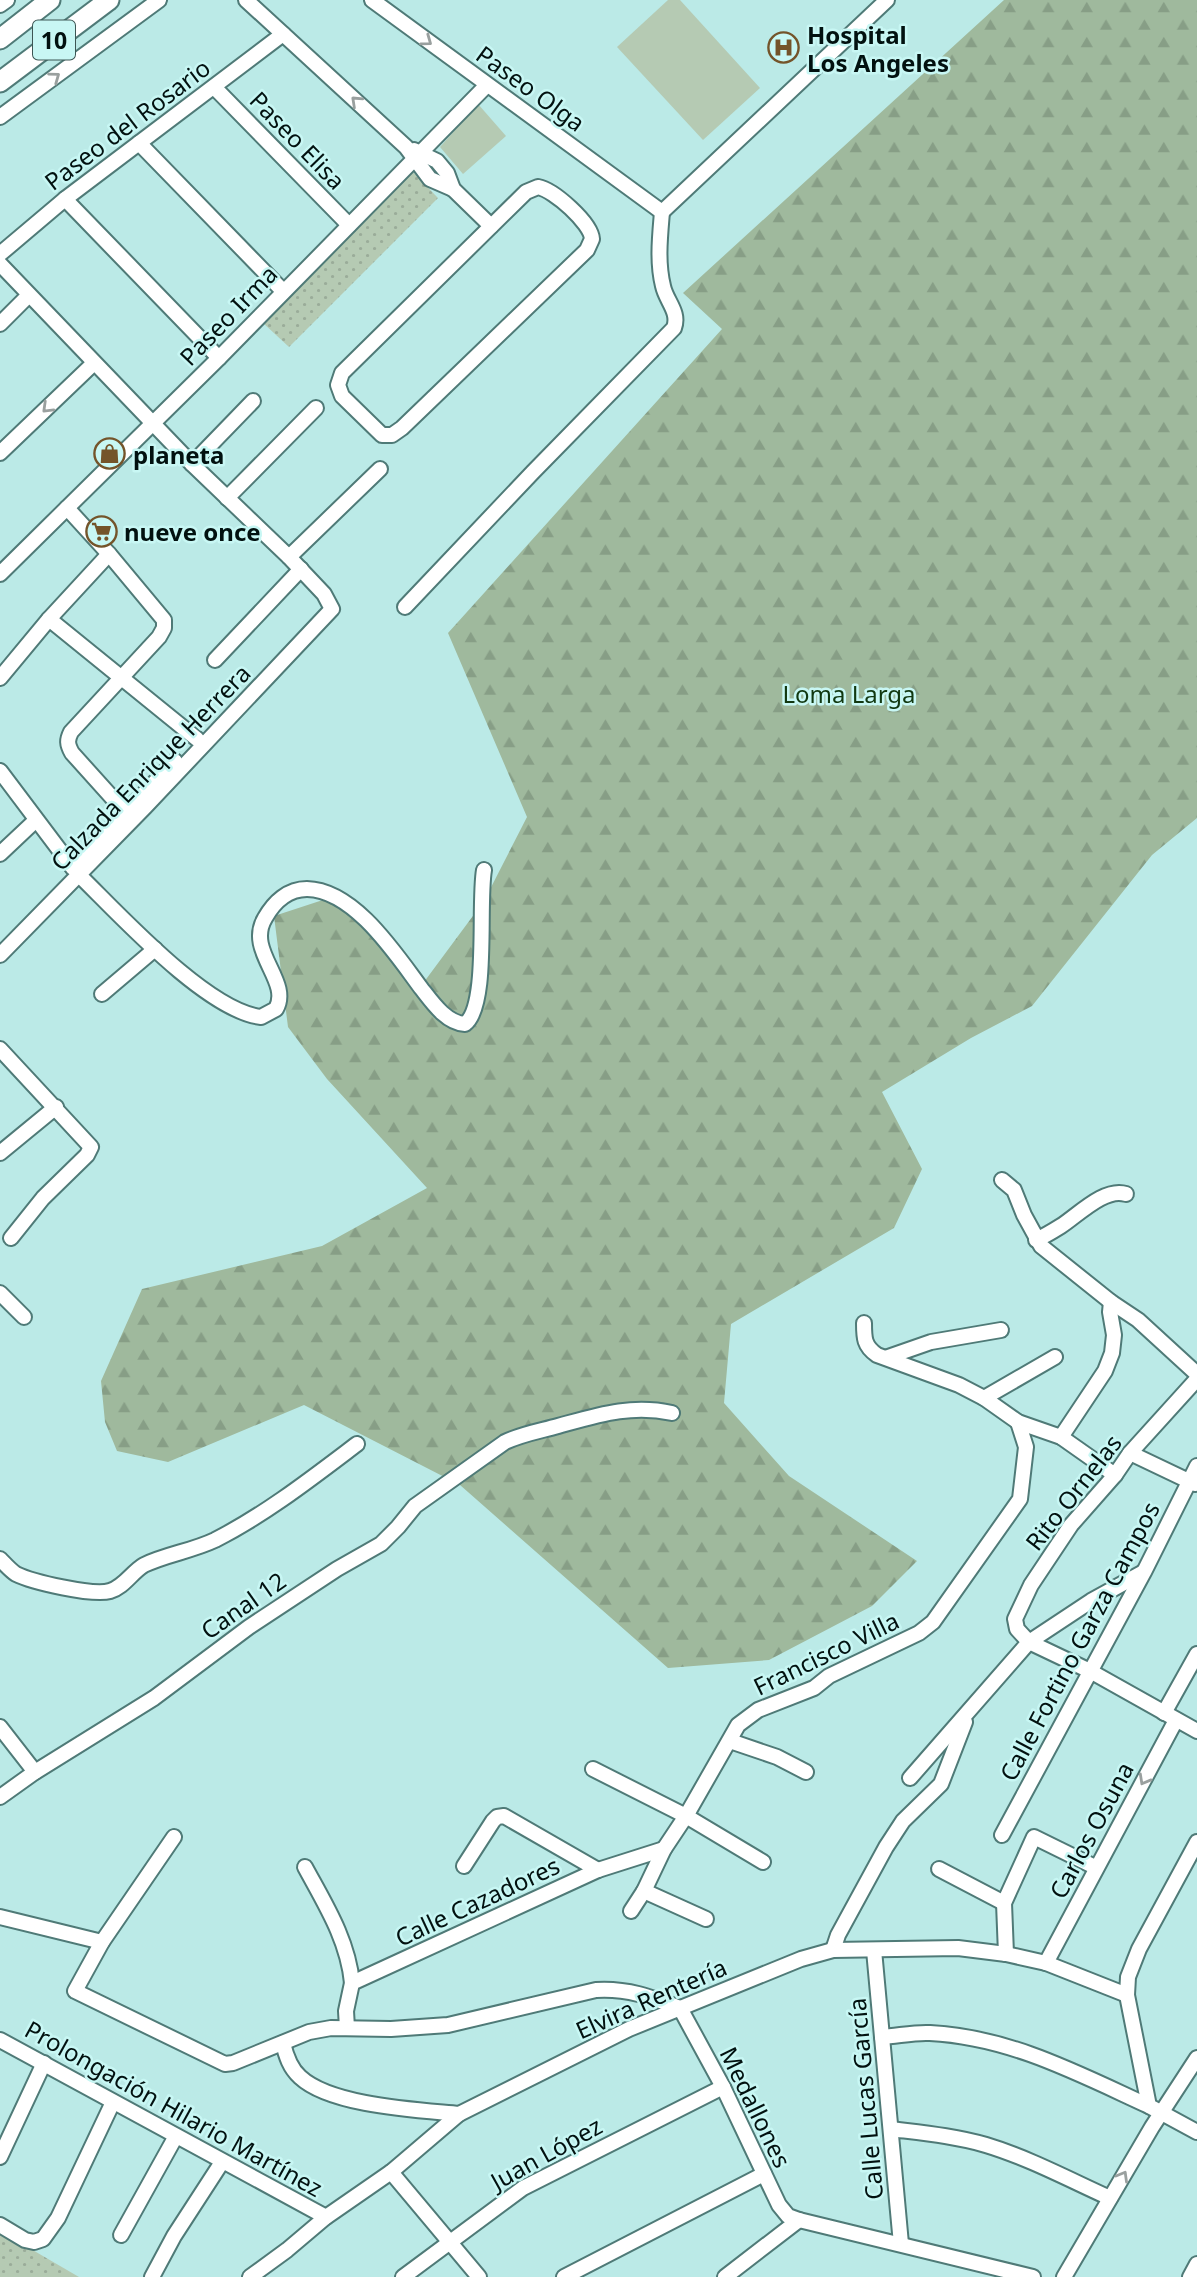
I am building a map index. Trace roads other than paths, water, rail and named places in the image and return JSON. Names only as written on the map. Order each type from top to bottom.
[{"type":"highway","name":"10","points":[[0,39],[50,0]]},
{"type":"highway","name":"10","points":[[0,82],[109,0]]},
{"type":"highway","points":[[0,68],[35,43],[67,30]]},
{"type":"street","points":[[0,5],[7,0]]},
{"type":"street","points":[[0,117],[159,0]]},
{"type":"street","points":[[246,0],[414,153],[430,179],[453,189],[491,226]]},
{"type":"street","name":"Paseo Olga","points":[[372,0],[662,212]]},
{"type":"street","points":[[405,607],[533,472],[671,333],[676,316],[665,293],[661,271],[662,212],[887,0]]},
{"type":"street","name":"Paseo del Rosario","points":[[0,254],[65,199],[284,34]]},
{"type":"street","name":"Paseo Irma","points":[[0,574],[219,358],[349,225],[414,153],[487,85]]},
{"type":"street","name":"Paseo Elisa","points":[[214,87],[349,225]]},
{"type":"street","points":[[139,143],[283,291]]},
{"type":"street","points":[[542,188],[551,192],[587,225],[592,239],[583,256],[402,428],[392,435],[383,435],[342,396],[338,380],[348,366],[491,226],[526,192],[542,188]]},
{"type":"street","points":[[65,199],[219,358]]},
{"type":"street","points":[[0,264],[192,464],[301,569],[330,605]]},
{"type":"street","points":[[0,324],[28,296]]},
{"type":"street","points":[[0,453],[94,363]]},
{"type":"street","points":[[192,464],[253,401]]},
{"type":"street","points":[[227,498],[316,408]]},
{"type":"street","points":[[289,558],[380,469]]},
{"type":"street","points":[[67,508],[164,620],[164,628],[159,636],[71,732],[68,739],[67,746],[72,753],[126,813]]},
{"type":"street","points":[[0,678],[49,619],[109,554]]},
{"type":"street","points":[[215,660],[301,569]]},
{"type":"street","name":"Calzada Enrique Herrera","points":[[76,871],[126,813],[330,605]]},
{"type":"street","name":"Calzada Enrique Herrera","points":[[1,947],[330,605]]},
{"type":"street","points":[[49,619],[197,739]]},
{"type":"street","points":[[0,771],[76,871],[155,949],[200,986],[251,1016],[261,1017],[276,1009],[279,1003],[279,986],[263,955],[260,937],[263,920],[287,893],[300,889],[316,889],[345,902],[373,929],[434,1004],[453,1021],[465,1024],[474,1014],[481,984],[481,891],[484,870]]},
{"type":"street","points":[[0,854],[36,820]]},
{"type":"street","points":[[102,994],[155,949]]},
{"type":"street","points":[[0,1049],[91,1147],[88,1155],[43,1198],[11,1238]]},
{"type":"street","points":[[0,1153],[56,1107]]},
{"type":"street","points":[[1002,1180],[1014,1190],[1036,1240],[1111,1302],[1138,1320],[1197,1377]]},
{"type":"street","points":[[1036,1240],[1061,1226],[1094,1201],[1114,1193],[1126,1194]]},
{"type":"street","points":[[0,1293],[24,1317]]},
{"type":"street","points":[[1061,1437],[1105,1371],[1112,1353],[1114,1335],[1111,1302]]},
{"type":"street","points":[[864,1323],[867,1348],[877,1355],[959,1385],[984,1398],[1018,1422],[1061,1437],[1115,1475]]},
{"type":"street","points":[[888,1357],[931,1342],[1001,1330]]},
{"type":"street","points":[[984,1398],[1055,1357]]},
{"type":"street","name":"Rito Ornelas","points":[[1029,1642],[1020,1634],[1016,1625],[1017,1613],[1071,1524],[1197,1377]]},
{"type":"street","name":"Canal 12","points":[[0,1797],[35,1772],[154,1698],[249,1627],[337,1569],[381,1544],[415,1506],[505,1442],[522,1434],[620,1410],[649,1408],[672,1413]]},
{"type":"street","name":"Francisco Villa","points":[[730,1741],[738,1725],[758,1710],[814,1688],[829,1676],[919,1633],[933,1622],[1020,1499],[1026,1447],[1018,1422]]},
{"type":"street","points":[[0,1559],[14,1573],[31,1580],[53,1586],[97,1592],[110,1591],[144,1566],[195,1548],[237,1528],[314,1477],[357,1444]]},
{"type":"street","points":[[1130,1453],[1193,1483]]},
{"type":"street","name":"Calle Fortino Garza Campos","points":[[1005,1829],[1193,1483],[1197,1466]]},
{"type":"street","points":[[910,1778],[1029,1642],[1091,1601],[1144,1572]]},
{"type":"street","points":[[1029,1642],[1090,1671],[1197,1731]]},
{"type":"street","name":"Carlos Osuna","points":[[1046,1963],[1170,1716],[1197,1654]]},
{"type":"street","points":[[833,1950],[838,1935],[886,1847],[903,1821],[941,1784],[968,1714]]},
{"type":"street","points":[[0,1727],[35,1772]]},
{"type":"street","points":[[631,1911],[664,1849],[730,1741],[777,1757],[806,1772]]},
{"type":"street","points":[[593,1769],[686,1816],[763,1862]]},
{"type":"street","points":[[464,1866],[493,1821],[504,1816],[598,1870]]},
{"type":"street","points":[[1006,1954],[1004,1903],[1034,1837],[1096,1867]]},
{"type":"street","points":[[174,1838],[102,1942],[75,1991],[225,2063],[233,2063],[309,2032],[449,2025],[596,1990],[635,1992],[680,2008]]},
{"type":"street","points":[[1155,2110],[1127,1995],[1128,1977],[1139,1949],[1197,1842]]},
{"type":"street","name":"Calle Cazadores","points":[[352,1983],[598,1870],[664,1849]]},
{"type":"street","points":[[305,1867],[342,1937],[350,1962],[352,1983],[346,2011],[347,2028]]},
{"type":"street","points":[[939,1868],[1004,1903]]},
{"type":"street","points":[[644,1891],[706,1919]]},
{"type":"street","points":[[0,1917],[102,1942]]},
{"type":"street","name":"Elvira Rentería","points":[[250,2277],[326,2217],[391,2172],[459,2114],[629,2029],[801,1959],[833,1950],[940,1947],[1006,1954],[1046,1963],[1127,1995]]},
{"type":"street","name":"Calle Lucas García","points":[[874,1950],[901,2244]]},
{"type":"street","name":"Medallones","points":[[680,2008],[723,2087],[783,2212],[799,2220]]},
{"type":"street","points":[[882,2037],[927,2032],[994,2042],[1043,2058],[1197,2132]]},
{"type":"street","name":"Prolongación Hilario Martínez","points":[[0,2040],[326,2217]]},
{"type":"street","points":[[283,2043],[293,2069],[318,2089],[346,2098],[384,2105],[459,2114]]},
{"type":"street","points":[[1064,2277],[1110,2198],[1155,2110],[1182,2084],[1197,2058]]},
{"type":"street","points":[[0,2157],[44,2063]]},
{"type":"street","name":"Juan López","points":[[403,2277],[448,2241],[523,2188],[723,2087]]},
{"type":"street","points":[[0,2225],[25,2240],[34,2242],[43,2239],[58,2218],[113,2102]]},
{"type":"street","points":[[891,2129],[940,2135],[994,2148],[1110,2198]]},
{"type":"street","points":[[121,2235],[176,2136]]},
{"type":"street","points":[[152,2277],[174,2236],[222,2162]]},
{"type":"street","points":[[391,2172],[479,2277]]},
{"type":"street","points":[[564,2277],[764,2174]]},
{"type":"street","points":[[725,2277],[799,2220],[1032,2277]]},
{"type":"street","points":[[1190,2277],[1197,2264]]},
{"type":"place","name":"Hospital Los Angeles","points":[[784,48]]},
{"type":"place","name":"planeta","points":[[110,454]]},
{"type":"place","name":"nueve once","points":[[101,531]]},
{"type":"park label","name":"Loma Larga","points":[[849,693]]}]
